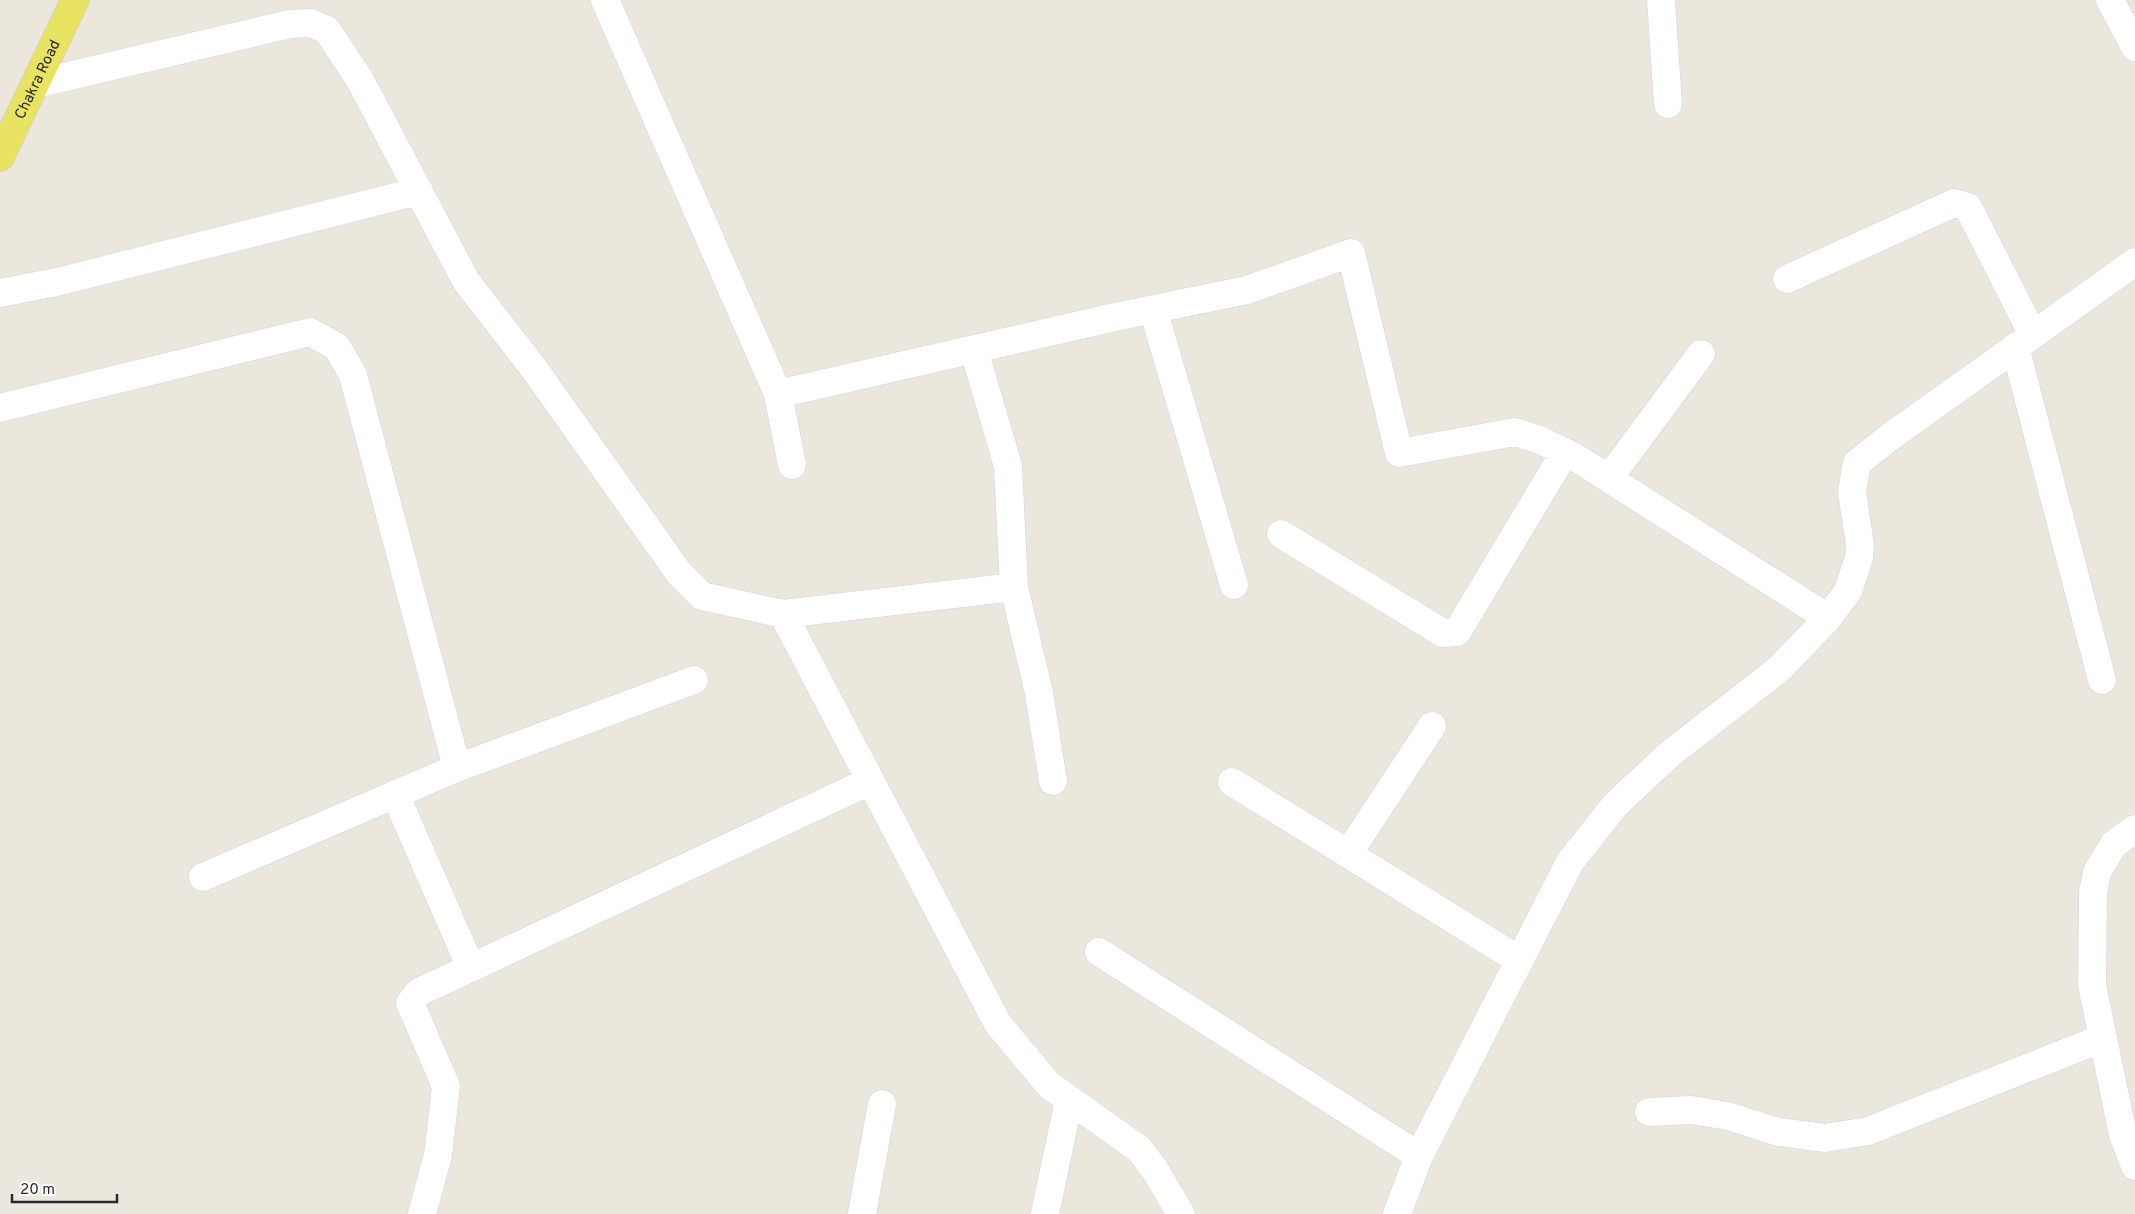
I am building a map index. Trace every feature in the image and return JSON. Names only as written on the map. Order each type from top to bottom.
[{"type":"main road","name":"Chakra Road","points":[[0,157],[8,125],[35,84],[75,0]]},
{"type":"street","points":[[605,0],[778,394],[792,465]]},
{"type":"street","points":[[1661,0],[1668,104]]},
{"type":"street","points":[[2110,0],[2131,31]]},
{"type":"street","points":[[35,84],[290,24],[311,23],[327,30],[360,80],[466,281],[535,370],[679,573],[702,596],[783,614],[1014,587]]},
{"type":"street","points":[[0,293],[57,282],[419,191]]},
{"type":"street","points":[[1787,279],[1954,203],[1968,206],[2024,341],[2102,680]]},
{"type":"street","points":[[778,394],[1153,309],[1247,290],[1351,252],[1399,453],[1515,432],[1540,440],[1565,452],[1609,478],[1828,618]]},
{"type":"street","points":[[1397,1214],[1419,1156],[1570,862],[1616,804],[1671,753],[1780,669],[1828,618],[1848,590],[1859,558],[1860,545],[1852,492],[1857,463],[1890,437],[2135,262]]},
{"type":"street","points":[[1153,309],[1234,585]]},
{"type":"street","points":[[0,408],[310,332],[337,347],[353,374],[457,768]]},
{"type":"street","points":[[974,350],[1008,466],[1014,587],[1040,693],[1053,781]]},
{"type":"street","points":[[1609,478],[1701,354]]},
{"type":"street","points":[[1281,534],[1443,633],[1457,632],[1565,452]]},
{"type":"street","points":[[783,614],[998,1024],[1049,1086],[1139,1150],[1155,1170],[1181,1214]]},
{"type":"street","points":[[203,877],[457,768],[694,680]]},
{"type":"street","points":[[1348,854],[1432,726]]},
{"type":"street","points":[[422,1214],[438,1155],[446,1086],[410,1003],[419,992],[870,781]]},
{"type":"street","points":[[1232,782],[1519,960]]},
{"type":"street","points":[[395,794],[471,968]]},
{"type":"street","points":[[2135,828],[2114,844],[2097,872],[2093,893],[2092,985],[2123,1135],[2135,1166]]},
{"type":"street","points":[[1099,952],[1419,1156]]},
{"type":"street","points":[[1650,1112],[1691,1110],[1728,1116],[1778,1132],[1825,1138],[1868,1131],[2103,1038]]},
{"type":"street","points":[[1045,1214],[1069,1100]]},
{"type":"street","points":[[862,1214],[882,1104]]}]
